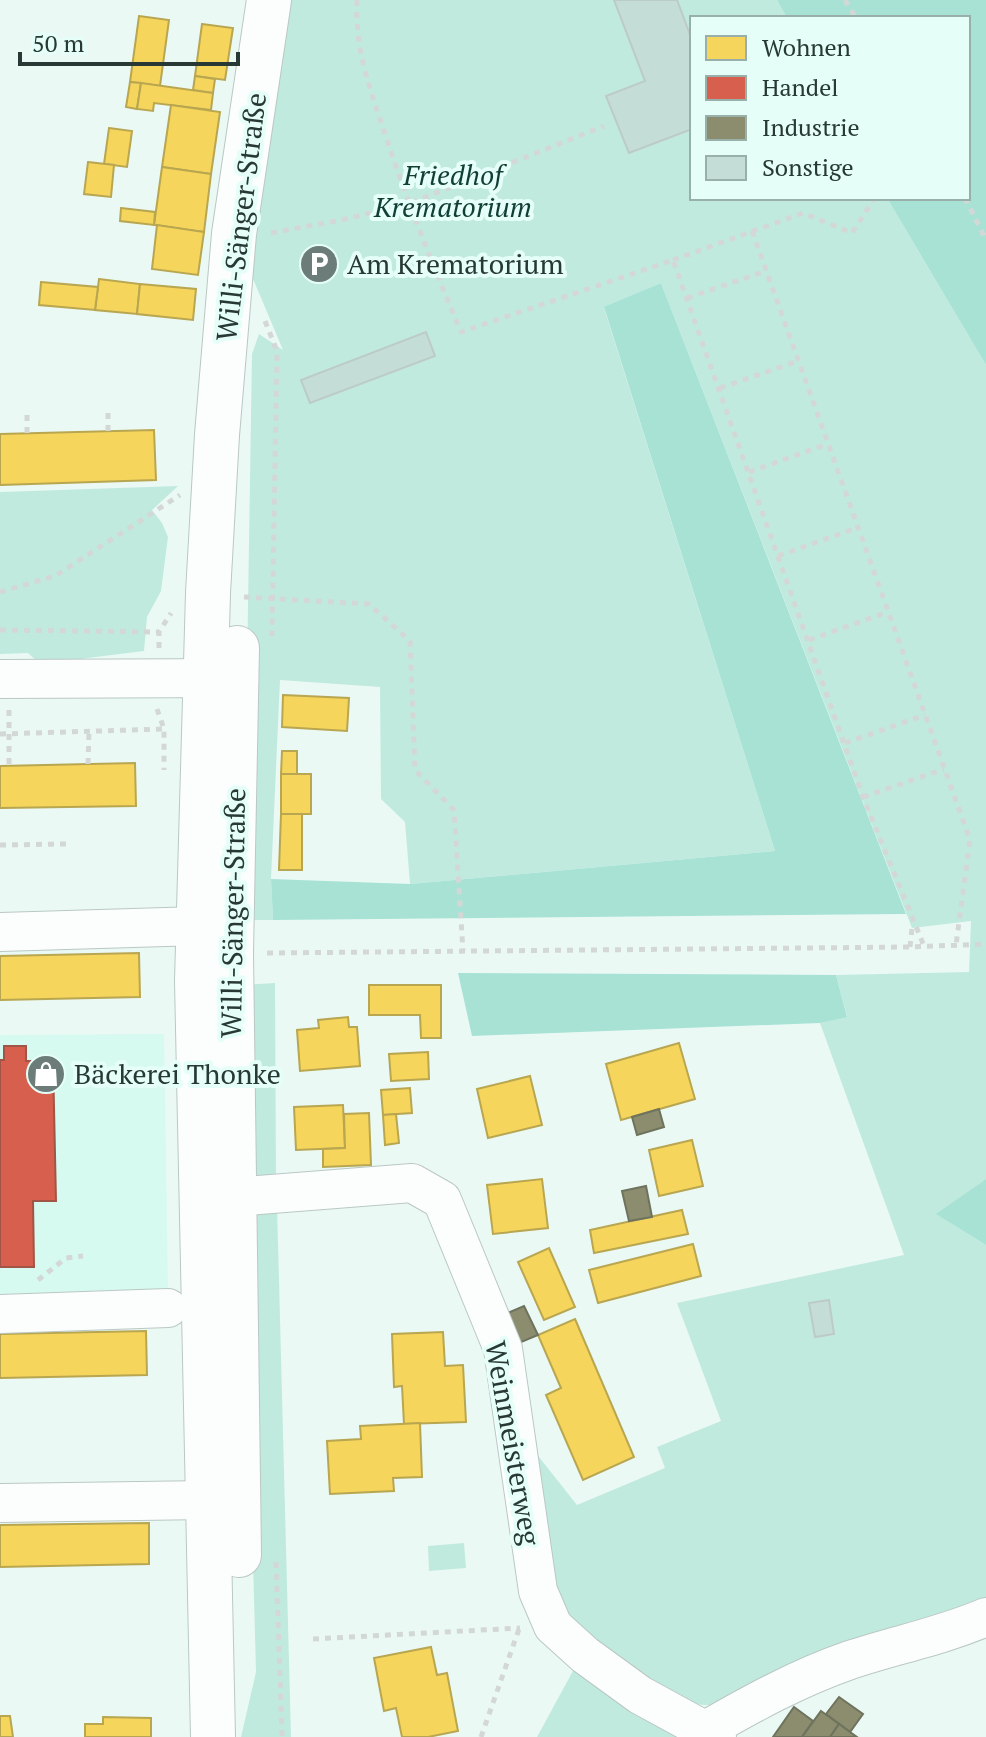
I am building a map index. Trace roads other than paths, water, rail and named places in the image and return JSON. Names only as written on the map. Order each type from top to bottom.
[{"type":"main road","name":"Willi-Sänger-Straße","points":[[212,1732],[239,1597],[233,1197],[215,940],[221,678],[208,593],[217,435],[234,234],[269,0]]},
{"type":"main road","name":"Willi-Sänger-Straße","points":[[212,1732],[198,1062],[215,940]]},
{"type":"street","points":[[4,694],[221,678]]},
{"type":"street","name":"Willi-Sänger-Straße","points":[[0,932],[215,940]]},
{"type":"street","name":"Weinmeisterweg","points":[[233,1197],[412,1183],[442,1200],[503,1349],[538,1591],[536,1627],[585,1655],[640,1695],[710,1734],[769,1694],[849,1660],[950,1633],[986,1617]]},
{"type":"street","points":[[0,1314],[168,1308]]},
{"type":"street","points":[[0,1503],[207,1500]]},
{"type":"place","name":"Am Krematorium","points":[[319,264]]},
{"type":"place","name":"Bäckerei Thonke","points":[[46,1074]]},
{"type":"park label","name":"Friedhof Krematorium","points":[[453,191]]}]
